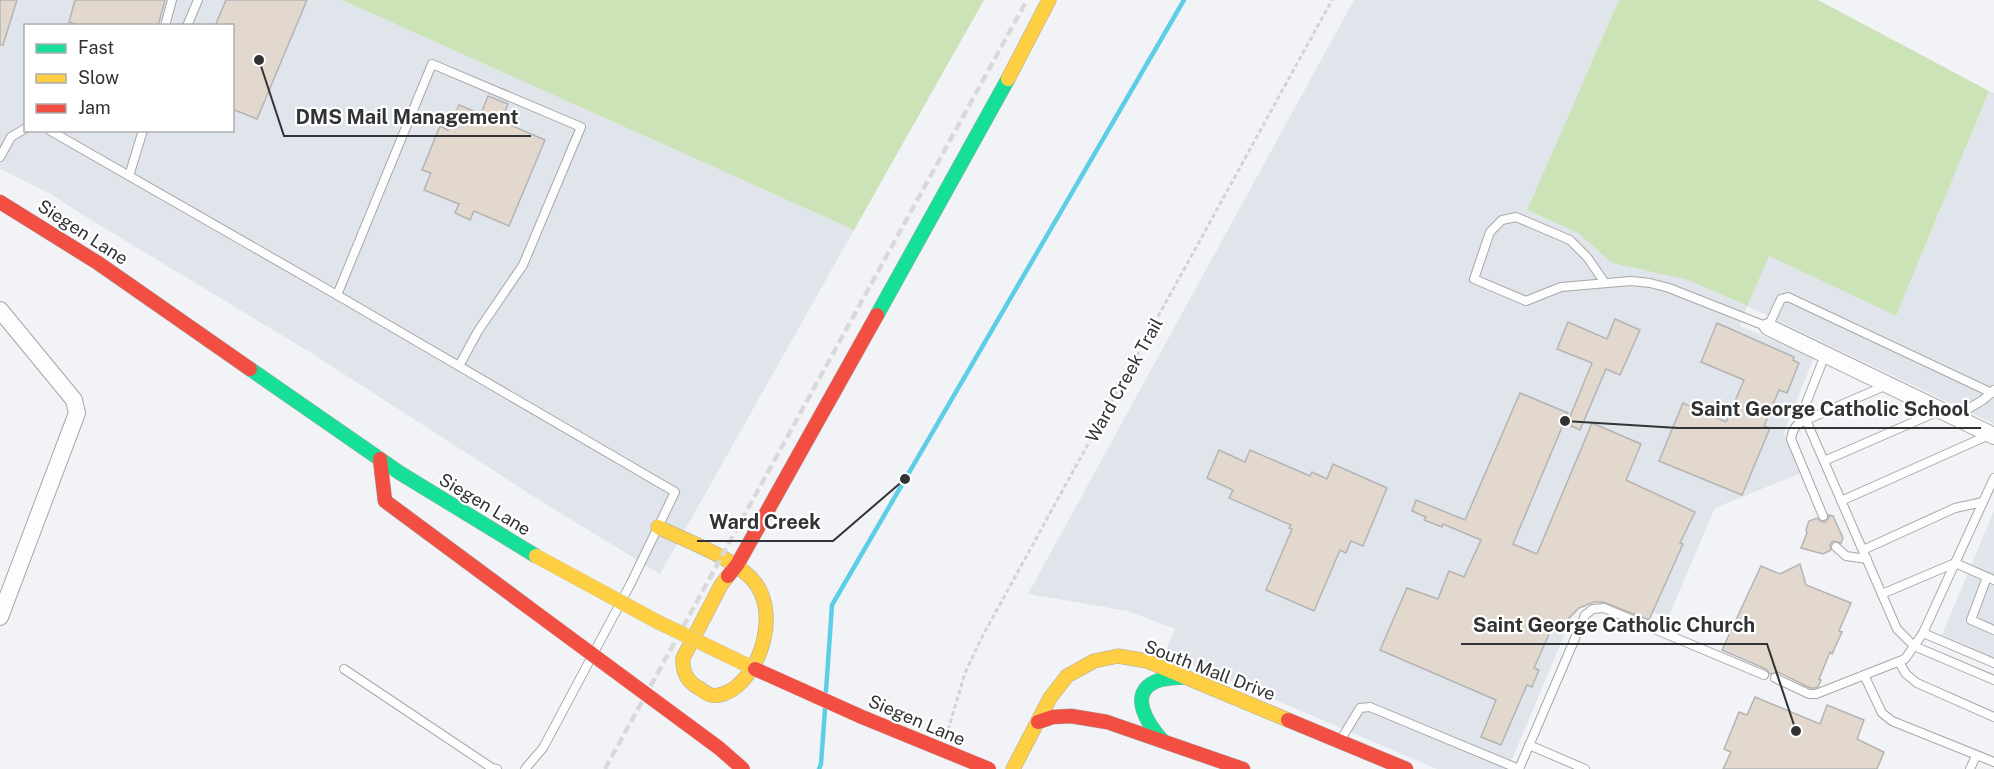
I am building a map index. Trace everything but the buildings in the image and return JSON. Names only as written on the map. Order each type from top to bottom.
[{"type":"main road","points":[[658,527],[737,565],[746,571],[756,584],[767,608],[762,650],[754,669],[738,687],[725,693],[713,695],[698,690],[682,670],[683,658],[721,585],[737,565],[974,142],[1048,0]]},
{"type":"main road","name":"Siegen Lane","points":[[0,202],[40,225],[122,279],[432,494],[536,556],[656,621],[760,671],[989,769]]},
{"type":"main road","points":[[380,459],[386,501],[719,748],[743,769]]},
{"type":"main road","name":"South Mall Drive","points":[[1013,769],[1050,698],[1067,676],[1094,661],[1118,656],[1147,660],[1406,769]]},
{"type":"main road","points":[[1163,741],[1151,729],[1143,714],[1142,698],[1149,686],[1163,680],[1186,677]]},
{"type":"main road","points":[[1038,722],[1053,717],[1071,716],[1107,722],[1243,769]]},
{"type":"street","points":[[0,310],[74,400],[77,413],[0,617]]},
{"type":"street","points":[[1768,327],[1992,435]]},
{"type":"lane","points":[[166,24],[172,0]]},
{"type":"lane","points":[[188,24],[198,0]]},
{"type":"lane","points":[[336,295],[432,64],[581,127],[524,265],[478,331],[459,366]]},
{"type":"lane","points":[[0,157],[11,137],[24,129]]},
{"type":"lane","points":[[129,176],[142,132]]},
{"type":"lane","points":[[61,133],[129,176],[675,492],[630,585],[543,748],[525,769]]},
{"type":"lane","points":[[1605,284],[1587,257],[1570,240],[1516,217],[1502,220],[1490,232],[1474,279],[1526,301],[1561,287],[1605,284],[1631,281],[1650,283],[1669,288],[1768,327],[1781,299],[1788,297],[1993,392]]},
{"type":"lane","points":[[1825,355],[1805,406],[1806,420],[1897,629],[1914,646],[1994,680]]},
{"type":"lane","points":[[1823,516],[1791,439],[1793,429],[1798,423],[1887,385]]},
{"type":"lane","points":[[1824,461],[1947,414],[1993,392]]},
{"type":"lane","points":[[1841,501],[1992,435]]},
{"type":"lane","points":[[1774,678],[1809,694],[1816,694],[1905,659],[1923,633],[1994,477]]},
{"type":"lane","points":[[1836,547],[1846,556],[1865,555],[1956,508],[1983,502]]},
{"type":"lane","points":[[1882,594],[1954,563],[1991,578],[1971,620],[1994,630]]},
{"type":"lane","points":[[1340,741],[1360,708],[1370,707],[1519,769],[1585,615],[1593,609],[1604,608],[1764,675]]},
{"type":"lane","points":[[1923,633],[1994,663]]},
{"type":"lane","points":[[1899,662],[1906,674],[1917,683],[1994,717]]},
{"type":"lane","points":[[344,669],[492,768],[497,769]]},
{"type":"lane","points":[[1864,675],[1882,713],[1892,722],[1994,762]]},
{"type":"lane","points":[[1529,745],[1585,769]]},
{"type":"lane","points":[[1970,769],[1976,756]]},
{"type":"path","name":"Ward Creek Trail","points":[[947,736],[965,673],[982,638],[1332,0]]},
{"type":"shaded area","points":[[0,0],[342,0],[854,230],[660,574],[544,503],[308,351],[49,193],[0,169]]},
{"type":"shaded area","points":[[1354,0],[1619,0],[1527,210],[1578,233],[1612,263],[1688,280],[1746,306],[1769,256],[1896,316],[1989,91],[1994,93],[1994,424],[1747,306],[1740,326],[1814,357],[1784,433],[1801,473],[1715,508],[1668,618],[1585,586],[1508,769],[1437,769],[1165,653],[1175,629],[1128,611],[1028,594]]},
{"type":"shaded area","points":[[1994,511],[1994,657],[1942,635]]},
{"type":"green space","points":[[342,0],[984,0],[854,230]]},
{"type":"green space","points":[[1619,0],[1818,0],[1989,91],[1896,316],[1769,256],[1747,306],[1688,280],[1612,263],[1578,233],[1527,210]]},
{"type":"waterway","points":[[826,691],[832,605],[1184,0]]},
{"type":"waterway","points":[[819,769],[825,709]]},
{"type":"railway","points":[[605,769],[1027,0]]},
{"type":"traffic: fast","points":[[877,315],[1008,79]]},
{"type":"traffic: fast","points":[[250,369],[400,473],[536,556]]},
{"type":"traffic: fast","points":[[1163,741],[1143,710],[1143,693],[1148,686],[1157,681],[1186,677]]},
{"type":"traffic: slow","points":[[1008,79],[1049,0]]},
{"type":"traffic: slow","points":[[658,527],[711,551],[737,567],[756,584],[762,596],[766,610],[766,624],[760,653],[753,666],[734,689],[724,694],[714,695],[695,686],[688,679],[684,672],[683,658],[721,585],[728,576]]},
{"type":"traffic: slow","points":[[536,556],[656,621],[755,669]]},
{"type":"traffic: slow","points":[[1013,769],[1050,698],[1067,676],[1094,661],[1118,656],[1147,661],[1288,720]]},
{"type":"traffic: jam","points":[[0,202],[98,263],[250,369]]},
{"type":"traffic: jam","points":[[728,576],[737,565],[877,315]]},
{"type":"traffic: jam","points":[[380,459],[385,501],[528,607]]},
{"type":"traffic: jam","points":[[528,607],[719,748],[743,769]]},
{"type":"traffic: jam","points":[[755,669],[862,717],[989,769]]},
{"type":"traffic: jam","points":[[1038,722],[1053,717],[1071,716],[1107,722],[1243,769]]},
{"type":"traffic: jam","points":[[1288,720],[1406,769]]},
{"type":"place","name":"DMS Mail Management","points":[[259,60]]},
{"type":"place","name":"Saint George Catholic School","points":[[1565,421]]},
{"type":"place","name":"Ward Creek","points":[[905,479]]},
{"type":"place","name":"Saint George Catholic Church","points":[[1796,731]]}]
